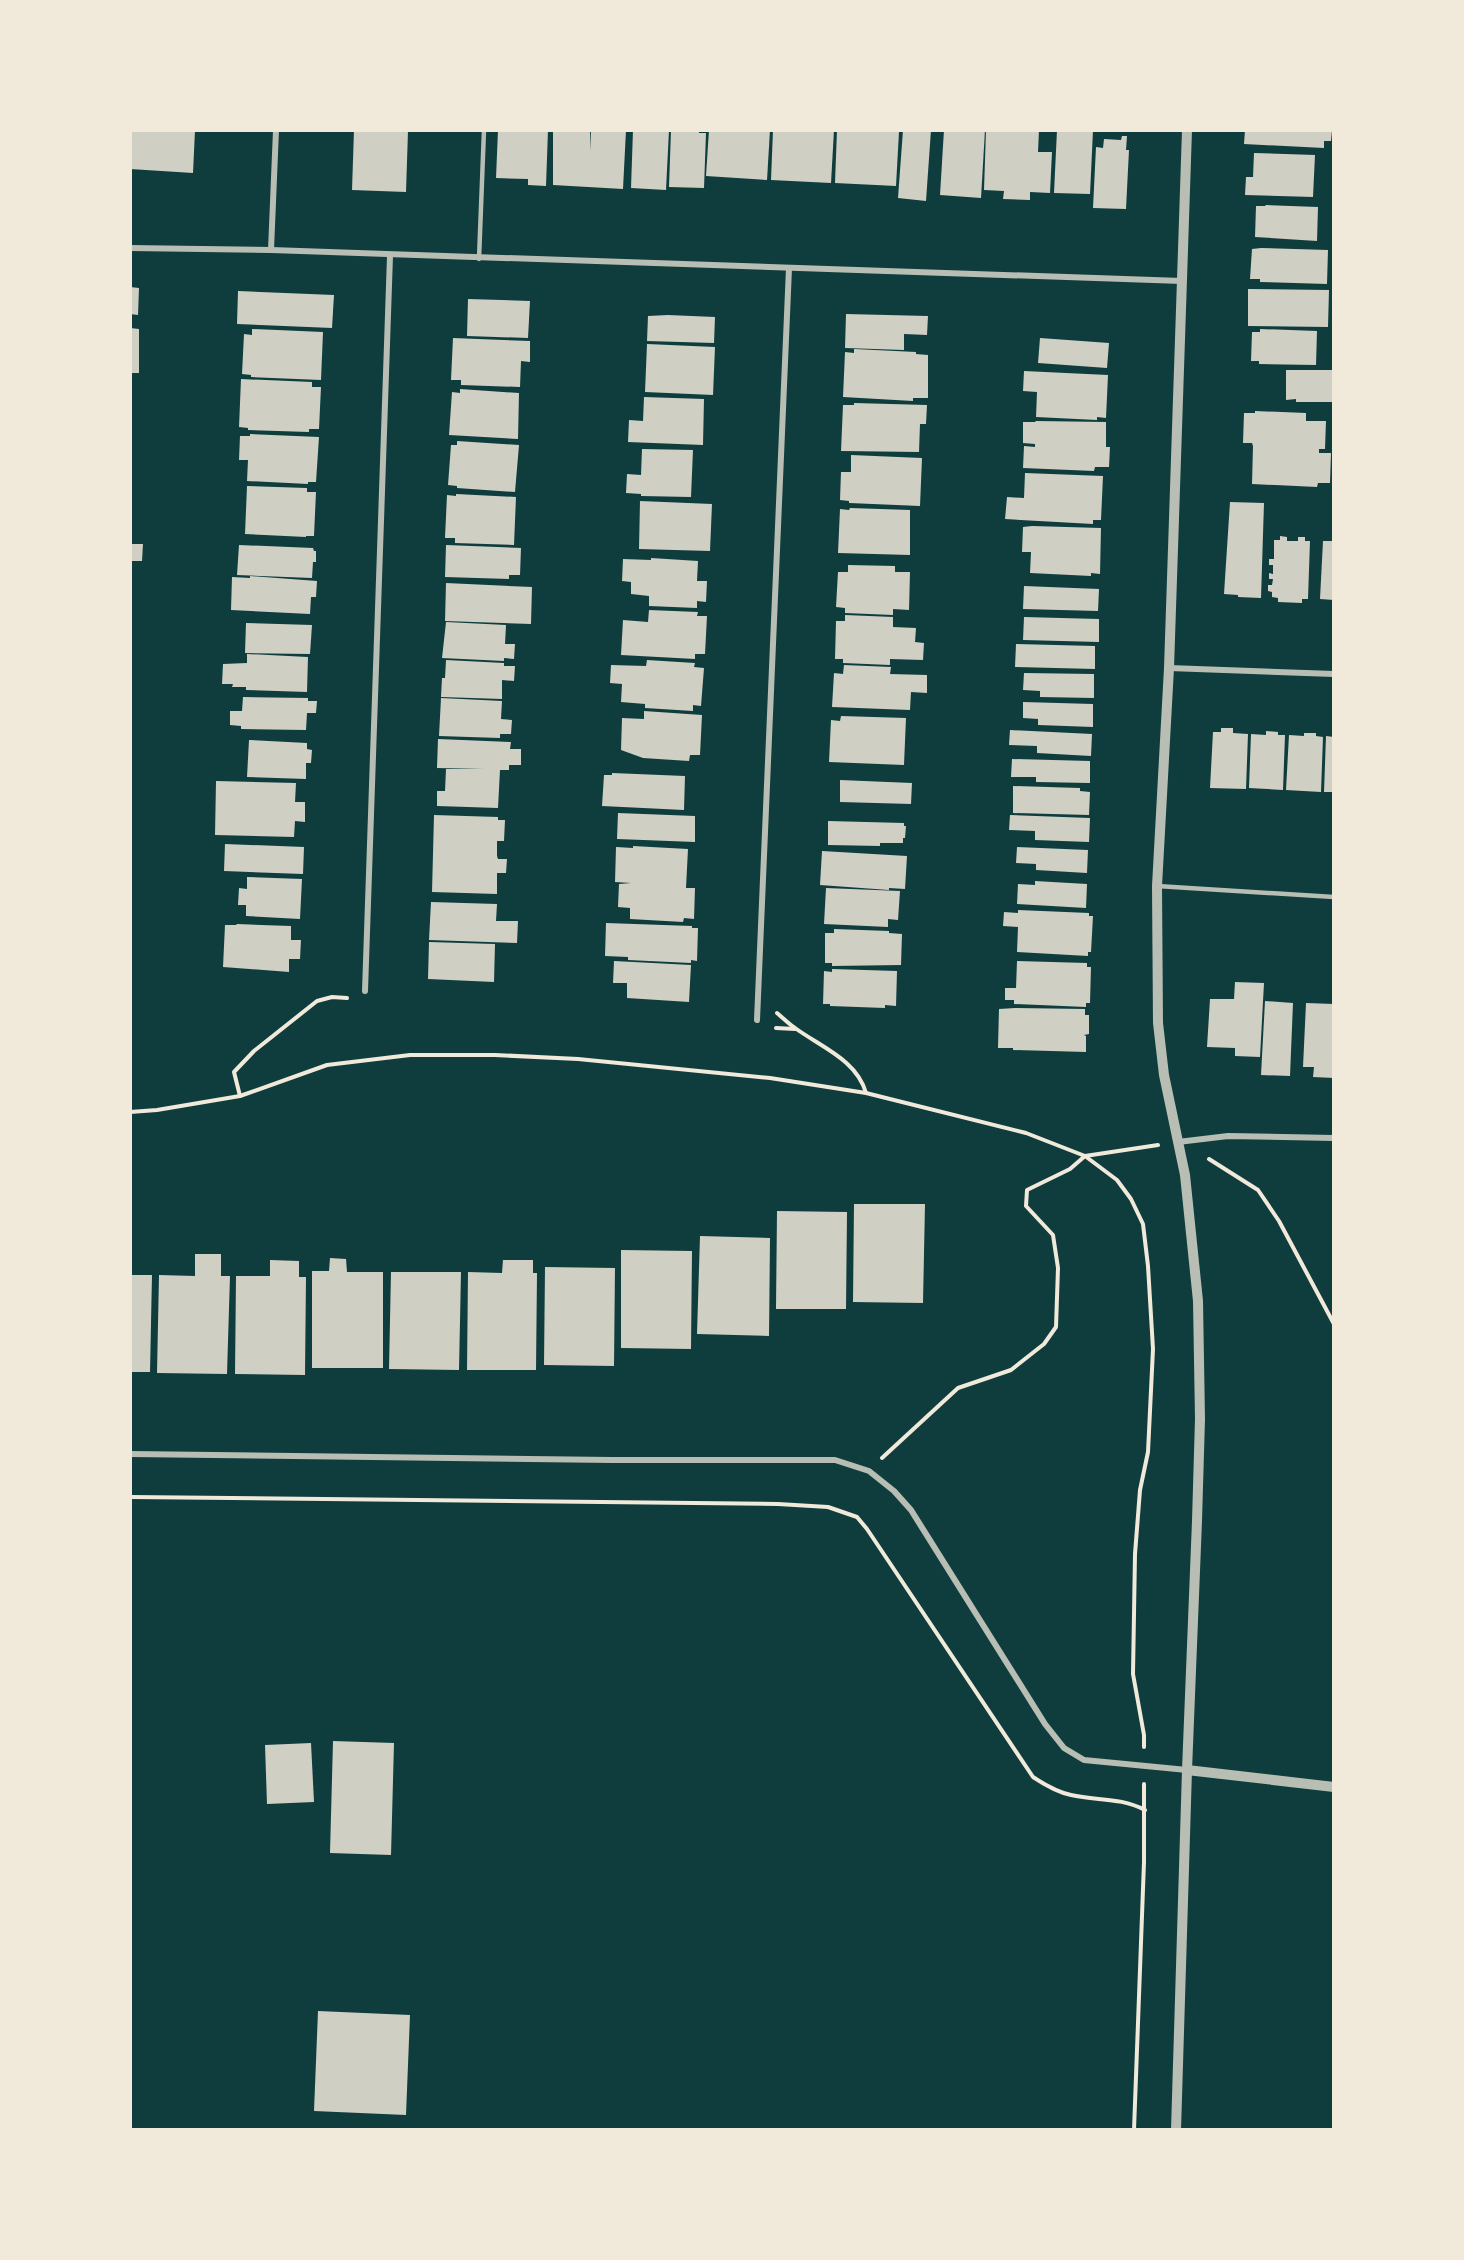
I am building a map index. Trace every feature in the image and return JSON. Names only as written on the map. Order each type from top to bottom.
[{"type":"street","points":[[271,250],[276,130]]},
{"type":"street","points":[[1176,2130],[1200,1419],[1199,1336],[1191,1227],[1178,1142],[1164,1075],[1158,1023],[1157,886],[1169,668],[1187,130]]},
{"type":"street","points":[[130,248],[271,250],[478,259],[1183,281]]},
{"type":"street","points":[[365,991],[390,256]]},
{"type":"street","points":[[757,1020],[789,268]]},
{"type":"street","points":[[1169,668],[1334,674]]},
{"type":"street","points":[[1178,1142],[1228,1136],[1334,1138]]},
{"type":"street","points":[[130,1454],[612,1460],[836,1460],[869,1471],[894,1491],[911,1510],[1045,1724],[1064,1748],[1084,1760],[1334,1787]]},
{"type":"lane","points":[[478,259],[484,130]]},
{"type":"lane","points":[[1157,886],[1334,897]]},
{"type":"path","points":[[240,1096],[234,1072],[254,1051],[317,1001],[332,997],[356,998]]},
{"type":"path","points":[[777,1013],[850,1066],[863,1082],[866,1093]]},
{"type":"path","points":[[130,1112],[157,1110],[240,1096],[327,1065],[410,1055],[495,1055],[578,1059],[770,1078],[866,1093],[1026,1133],[1085,1156],[1117,1180],[1131,1199],[1143,1224],[1148,1266],[1152,1349],[1148,1452],[1140,1490],[1135,1554],[1133,1674],[1144,1735]]},
{"type":"path","points":[[869,1471],[958,1388],[1011,1370],[1044,1344],[1056,1327],[1058,1268],[1053,1234],[1026,1206],[1025,1198],[1027,1190],[1070,1168],[1085,1156],[1178,1142],[1258,1190],[1279,1221],[1334,1324]]},
{"type":"path","points":[[130,1497],[778,1504],[828,1507],[857,1517],[1033,1777],[1056,1791],[1072,1796],[1130,1802],[1145,1810],[1134,2130]]},
{"type":"building","points":[[131,130],[195,130],[193,173],[130,169]]},
{"type":"building","points":[[354,130],[408,131],[406,192],[352,190]]},
{"type":"building","points":[[498,130],[548,130],[546,186],[528,185],[528,179],[496,178]]},
{"type":"building","points":[[553,130],[590,130],[590,151],[591,130],[626,130],[623,189],[553,185]]},
{"type":"building","points":[[633,130],[669,130],[666,190],[631,188]]},
{"type":"building","points":[[671,130],[699,130],[699,133],[706,133],[704,188],[669,187]]},
{"type":"building","points":[[709,130],[770,130],[767,180],[706,176]]},
{"type":"building","points":[[773,130],[834,130],[831,183],[771,180]]},
{"type":"building","points":[[837,130],[895,130],[899,132],[896,186],[835,183]]},
{"type":"building","points":[[903,130],[931,130],[926,201],[898,198]]},
{"type":"building","points":[[944,130],[985,130],[981,198],[940,195]]},
{"type":"building","points":[[986,130],[1039,130],[1038,152],[1052,152],[1050,193],[1030,192],[1030,200],[1003,199],[1004,191],[984,190]]},
{"type":"building","points":[[1057,130],[1093,130],[1090,194],[1054,193]]},
{"type":"building","points":[[1245,130],[1332,130],[1331,141],[1324,141],[1324,148],[1244,144]]},
{"type":"building","points":[[1122,136],[1127,136],[1126,150],[1129,150],[1126,209],[1093,208],[1096,147],[1103,148],[1104,139],[1121,140]]},
{"type":"building","points":[[1254,153],[1315,155],[1313,197],[1245,195],[1246,177],[1253,177]]},
{"type":"building","points":[[1256,206],[1318,207],[1317,241],[1255,237]]},
{"type":"building","points":[[1252,249],[1328,250],[1327,284],[1260,282],[1260,279],[1250,279]]},
{"type":"building","points":[[130,287],[139,288],[138,315],[130,314]]},
{"type":"building","points":[[1248,289],[1329,290],[1328,327],[1248,326]]},
{"type":"building","points":[[238,291],[334,295],[332,328],[237,324]]},
{"type":"building","points":[[468,299],[530,301],[528,338],[467,336]]},
{"type":"building","points":[[846,314],[928,316],[927,335],[904,334],[904,350],[845,348]]},
{"type":"building","points":[[648,316],[715,317],[714,343],[647,341]]},
{"type":"building","points":[[130,328],[139,329],[139,373],[130,373]]},
{"type":"building","points":[[252,329],[323,332],[321,380],[251,377],[251,375],[242,374],[244,334],[252,335]]},
{"type":"building","points":[[1260,329],[1317,331],[1316,365],[1259,364],[1259,361],[1251,361],[1252,332],[1260,332]]},
{"type":"building","points":[[453,338],[530,341],[530,362],[521,361],[520,387],[461,385],[461,380],[451,380]]},
{"type":"building","points":[[1040,338],[1109,343],[1107,368],[1038,363]]},
{"type":"building","points":[[647,344],[715,347],[713,395],[645,392]]},
{"type":"building","points":[[854,349],[916,352],[916,354],[928,355],[928,398],[913,398],[913,401],[843,397],[845,352],[854,353]]},
{"type":"building","points":[[1286,370],[1334,370],[1334,402],[1286,400]]},
{"type":"building","points":[[1024,371],[1108,375],[1106,418],[1097,417],[1097,420],[1036,417],[1037,392],[1023,391]]},
{"type":"building","points":[[241,379],[312,382],[312,387],[321,387],[319,429],[309,429],[309,432],[248,430],[248,428],[239,427]]},
{"type":"building","points":[[460,389],[519,393],[518,439],[449,435],[452,392],[460,393]]},
{"type":"building","points":[[644,397],[704,399],[703,445],[628,442],[629,420],[643,421]]},
{"type":"building","points":[[854,403],[927,405],[926,424],[920,424],[919,452],[841,451],[843,405],[854,405]]},
{"type":"building","points":[[1255,411],[1306,413],[1306,421],[1326,421],[1325,449],[1319,449],[1319,453],[1331,453],[1330,483],[1318,483],[1317,487],[1252,484],[1253,446],[1252,443],[1243,443],[1244,413],[1255,413]]},
{"type":"building","points":[[1023,422],[1106,422],[1106,447],[1110,447],[1109,467],[1095,467],[1094,471],[1023,468],[1024,446],[1035,447],[1035,444],[1023,443]]},
{"type":"building","points":[[250,434],[319,437],[316,482],[308,482],[308,484],[247,481],[248,460],[239,460],[240,436],[250,436]]},
{"type":"building","points":[[457,441],[519,445],[515,492],[457,488],[457,486],[448,485],[451,445],[457,445]]},
{"type":"building","points":[[642,449],[693,450],[691,497],[641,496],[641,494],[626,493],[627,474],[641,475]]},
{"type":"building","points":[[851,455],[922,458],[920,506],[849,503],[849,501],[840,500],[841,472],[851,472]]},
{"type":"building","points":[[1025,473],[1103,476],[1101,520],[1093,520],[1093,524],[1005,519],[1007,497],[1024,498]]},
{"type":"building","points":[[247,486],[307,488],[307,492],[316,492],[314,536],[245,534]]},
{"type":"building","points":[[456,494],[516,497],[514,545],[455,543],[455,538],[445,538],[447,495],[456,496]]},
{"type":"building","points":[[640,501],[712,504],[710,551],[639,549]]},
{"type":"building","points":[[1230,502],[1264,503],[1261,598],[1224,594]]},
{"type":"building","points":[[850,508],[910,510],[910,555],[838,553],[840,509],[849,510]]},
{"type":"building","points":[[1023,527],[1101,528],[1100,574],[1091,573],[1091,576],[1030,573],[1031,552],[1022,552]]},
{"type":"building","points":[[1280,536],[1287,537],[1287,541],[1298,541],[1298,537],[1305,537],[1305,541],[1310,541],[1308,599],[1302,599],[1302,603],[1278,602],[1278,598],[1272,597],[1272,592],[1268,591],[1268,585],[1272,585],[1273,579],[1269,579],[1269,573],[1273,574],[1273,565],[1269,565],[1269,559],[1274,559],[1274,540],[1280,540]]},
{"type":"building","points":[[1323,541],[1334,541],[1334,600],[1320,599]]},
{"type":"building","points":[[130,544],[143,544],[142,561],[130,561]]},
{"type":"building","points":[[239,545],[313,548],[316,551],[316,562],[313,562],[312,578],[237,575]]},
{"type":"building","points":[[446,545],[521,548],[520,575],[509,575],[509,579],[445,577]]},
{"type":"building","points":[[651,558],[698,561],[697,581],[707,581],[706,602],[697,601],[697,608],[649,606],[649,596],[631,594],[631,582],[622,581],[623,559],[651,560]]},
{"type":"building","points":[[848,565],[895,566],[895,572],[910,572],[909,610],[893,609],[893,615],[845,613],[845,608],[836,607],[838,572],[848,572]]},
{"type":"building","points":[[250,576],[317,581],[316,597],[311,597],[310,614],[231,610],[232,577],[250,578]]},
{"type":"building","points":[[446,583],[532,587],[531,624],[445,621]]},
{"type":"building","points":[[1024,586],[1099,589],[1098,611],[1023,609]]},
{"type":"building","points":[[649,610],[698,612],[697,616],[707,616],[705,654],[695,654],[695,659],[621,655],[623,620],[648,622]]},
{"type":"building","points":[[845,615],[893,617],[893,627],[916,628],[915,642],[924,643],[923,660],[890,659],[890,665],[843,663],[843,659],[835,659],[836,621],[845,621]]},
{"type":"building","points":[[1024,617],[1099,619],[1099,642],[1023,640]]},
{"type":"building","points":[[446,622],[506,625],[505,644],[515,644],[514,659],[504,658],[504,661],[442,658]]},
{"type":"building","points":[[246,623],[312,625],[310,654],[245,653]]},
{"type":"building","points":[[1016,644],[1095,646],[1095,669],[1015,667]]},
{"type":"building","points":[[247,654],[308,657],[307,692],[246,690],[246,687],[222,684],[223,664],[247,663]]},
{"type":"building","points":[[446,660],[504,663],[504,666],[515,666],[514,681],[502,680],[502,699],[441,697]]},
{"type":"building","points":[[647,660],[695,663],[694,667],[704,668],[701,706],[693,705],[693,711],[645,708],[645,704],[621,702],[622,684],[610,683],[611,665],[646,666]]},
{"type":"building","points":[[844,665],[891,667],[890,674],[927,675],[927,693],[911,692],[910,710],[832,707],[834,673],[843,674]]},
{"type":"building","points":[[1024,673],[1094,674],[1094,698],[1040,697],[1040,691],[1023,690]]},
{"type":"building","points":[[243,697],[308,698],[308,701],[317,701],[316,713],[307,713],[306,730],[241,729],[241,726],[230,725],[230,711],[242,711]]},
{"type":"building","points":[[441,698],[502,701],[501,719],[512,720],[511,734],[500,734],[500,738],[439,736]]},
{"type":"building","points":[[1023,702],[1093,704],[1093,727],[1038,725],[1038,719],[1023,718]]},
{"type":"building","points":[[644,711],[702,715],[700,755],[690,755],[689,761],[643,758],[621,750],[622,718],[644,719]]},
{"type":"building","points":[[841,716],[906,718],[904,765],[829,762],[831,720],[840,721]]},
{"type":"building","points":[[1221,728],[1233,728],[1233,733],[1248,734],[1246,789],[1210,788],[1213,732],[1221,732]]},
{"type":"building","points":[[1010,730],[1092,734],[1091,756],[1037,753],[1037,746],[1009,745]]},
{"type":"building","points":[[1266,731],[1285,735],[1283,790],[1249,788],[1251,734],[1266,735]]},
{"type":"building","points":[[1304,733],[1316,733],[1316,736],[1323,737],[1321,792],[1286,790],[1289,735],[1304,736]]},
{"type":"building","points":[[1326,736],[1334,737],[1334,792],[1324,792]]},
{"type":"building","points":[[438,739],[511,742],[510,749],[521,749],[521,765],[509,765],[509,770],[500,770],[498,808],[437,806],[437,791],[445,791],[446,769],[484,769],[437,768]]},
{"type":"building","points":[[249,740],[307,743],[307,749],[312,750],[311,763],[306,763],[306,779],[247,777]]},
{"type":"building","points":[[1012,759],[1090,761],[1090,783],[1036,782],[1036,777],[1011,777]]},
{"type":"building","points":[[612,773],[685,776],[684,810],[602,806],[604,775],[612,775]]},
{"type":"building","points":[[840,780],[912,783],[911,804],[840,802]]},
{"type":"building","points":[[216,781],[296,783],[295,802],[305,802],[305,822],[295,821],[294,837],[215,835]]},
{"type":"building","points":[[1013,786],[1080,788],[1080,791],[1090,792],[1089,815],[1013,813]]},
{"type":"building","points":[[618,813],[695,816],[695,842],[617,839]]},
{"type":"building","points":[[434,815],[498,817],[498,820],[505,820],[504,841],[497,841],[497,856],[498,859],[507,859],[506,873],[497,873],[497,894],[432,892]]},
{"type":"building","points":[[1010,815],[1090,818],[1089,842],[1035,840],[1035,831],[1009,830]]},
{"type":"building","points":[[828,821],[904,823],[905,838],[903,838],[903,843],[880,843],[880,846],[828,845]]},
{"type":"building","points":[[225,844],[304,847],[303,874],[224,871]]},
{"type":"building","points":[[633,846],[688,849],[686,888],[695,888],[694,919],[684,918],[683,922],[630,919],[630,908],[618,907],[619,884],[631,883],[615,882],[616,847],[633,848]]},
{"type":"building","points":[[1017,847],[1088,850],[1087,873],[1036,870],[1036,864],[1016,863]]},
{"type":"building","points":[[822,851],[907,856],[905,889],[820,885]]},
{"type":"building","points":[[247,877],[302,879],[300,919],[246,916],[246,905],[238,905],[239,888],[247,889]]},
{"type":"building","points":[[1035,881],[1087,884],[1086,908],[1017,904],[1018,884],[1035,885]]},
{"type":"building","points":[[826,888],[900,891],[898,920],[888,919],[888,927],[824,924]]},
{"type":"building","points":[[431,902],[497,904],[496,921],[518,921],[517,943],[429,940]]},
{"type":"building","points":[[1018,910],[1089,913],[1089,916],[1093,916],[1091,952],[1088,952],[1088,956],[1017,952],[1018,927],[1003,926],[1004,912],[1018,913]]},
{"type":"building","points":[[606,923],[698,928],[697,961],[691,960],[691,963],[628,960],[628,957],[605,956]]},
{"type":"building","points":[[225,925],[291,926],[291,940],[301,940],[300,959],[289,959],[289,972],[223,967]]},
{"type":"building","points":[[834,929],[889,931],[889,933],[902,934],[901,965],[832,966],[832,963],[825,963],[825,933],[834,933]]},
{"type":"building","points":[[429,942],[495,944],[494,982],[428,979]]},
{"type":"building","points":[[614,961],[691,965],[689,1002],[627,998],[627,983],[613,983]]},
{"type":"building","points":[[1017,961],[1087,963],[1087,967],[1091,967],[1090,1003],[1086,1003],[1086,1007],[1014,1004],[1014,1000],[1005,1000],[1005,988],[1016,988]]},
{"type":"building","points":[[832,969],[897,971],[896,1006],[885,1005],[885,1008],[823,1004],[824,971],[832,972]]},
{"type":"building","points":[[1235,982],[1264,983],[1260,1057],[1235,1056],[1235,1048],[1207,1047],[1210,999],[1234,999]]},
{"type":"building","points":[[1265,1001],[1293,1003],[1290,1076],[1261,1075]]},
{"type":"building","points":[[1306,1003],[1334,1004],[1334,1078],[1313,1077],[1314,1067],[1303,1067]]},
{"type":"building","points":[[999,1009],[1085,1009],[1085,1015],[1089,1015],[1089,1034],[1084,1035],[1086,1036],[1086,1052],[998,1048]]},
{"type":"building","points":[[854,1204],[925,1204],[923,1303],[853,1302]]},
{"type":"building","points":[[777,1211],[847,1212],[846,1309],[776,1309]]},
{"type":"building","points":[[700,1236],[770,1238],[769,1336],[697,1334]]},
{"type":"building","points":[[621,1250],[692,1251],[691,1349],[621,1348]]},
{"type":"building","points":[[195,1254],[221,1254],[221,1276],[230,1276],[227,1374],[157,1373],[159,1275],[195,1276]]},
{"type":"building","points":[[330,1258],[346,1259],[347,1272],[383,1272],[383,1368],[312,1368],[312,1271],[329,1271]]},
{"type":"building","points":[[270,1260],[299,1261],[299,1277],[306,1277],[305,1375],[235,1374],[236,1276],[270,1276]]},
{"type":"building","points":[[503,1260],[533,1260],[533,1273],[537,1273],[536,1370],[467,1370],[468,1272],[502,1273]]},
{"type":"building","points":[[545,1267],[615,1268],[614,1366],[544,1365]]},
{"type":"building","points":[[391,1272],[461,1272],[459,1370],[389,1369]]},
{"type":"building","points":[[130,1275],[152,1275],[150,1372],[130,1372]]},
{"type":"building","points":[[333,1741],[394,1743],[391,1855],[330,1853]]},
{"type":"building","points":[[311,1743],[314,1802],[267,1804],[265,1745]]},
{"type":"building","points":[[318,2011],[410,2015],[406,2115],[314,2111]]}]
